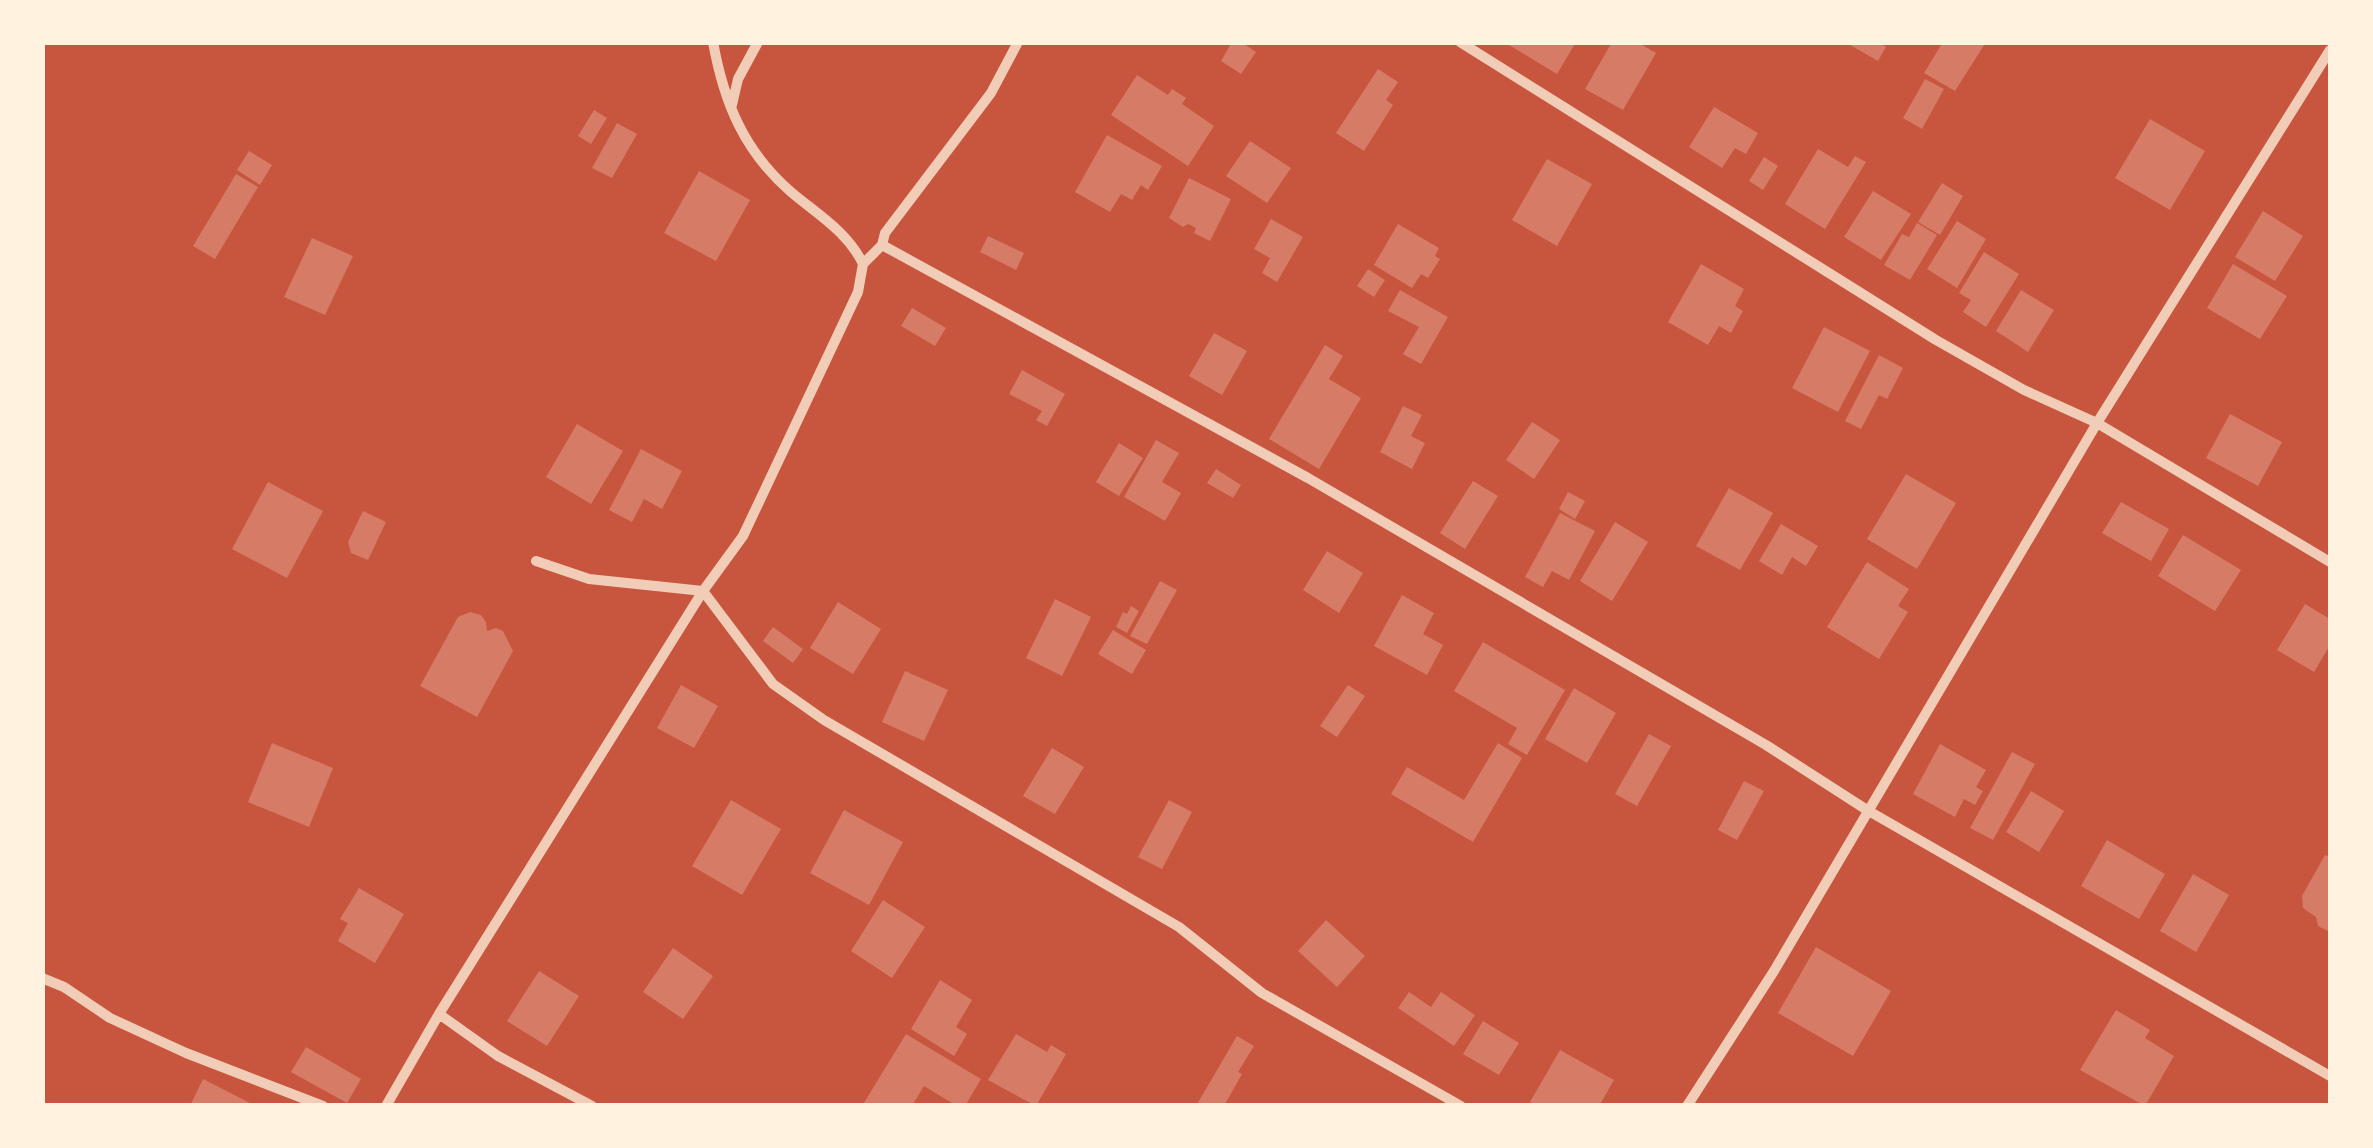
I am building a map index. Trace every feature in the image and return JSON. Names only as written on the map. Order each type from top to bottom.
[{"type":"street","points":[[713,42],[718,70],[743,138],[764,166],[832,224],[863,264]]},
{"type":"street","points":[[732,106],[738,79],[758,42]]},
{"type":"street","points":[[386,1106],[439,1014],[703,591],[743,536],[858,292],[863,264],[882,245],[886,232],[991,93],[1018,42]]},
{"type":"street","points":[[1460,42],[1936,340],[2024,390],[2097,423],[2330,562]]},
{"type":"street","points":[[1687,1106],[1774,971],[2097,423],[2330,50]]},
{"type":"street","points":[[882,245],[1308,478],[1766,745],[1867,810],[2330,1076]]},
{"type":"street","points":[[536,561],[589,579],[703,591],[773,684],[824,720],[1179,927],[1262,993],[1461,1106]]},
{"type":"street","points":[[42,978],[64,987],[110,1018],[186,1053],[323,1106]]},
{"type":"street","points":[[439,1014],[498,1056],[592,1106]]},
{"type":"building","points":[[1232,42],[1241,42],[1256,52],[1241,74],[1221,61]]},
{"type":"building","points":[[1504,42],[1576,42],[1557,74]]},
{"type":"building","points":[[1612,42],[1637,42],[1656,53],[1623,110],[1585,89]]},
{"type":"building","points":[[1845,42],[1878,42],[1886,47],[1878,61]]},
{"type":"building","points":[[1943,42],[1986,42],[1955,91],[1924,73]]},
{"type":"building","points":[[1378,69],[1398,82],[1386,100],[1393,105],[1364,151],[1336,133]]},
{"type":"building","points":[[1137,75],[1168,95],[1172,89],[1186,98],[1182,104],[1214,126],[1188,166],[1111,115]]},
{"type":"building","points":[[1925,79],[1944,89],[1922,129],[1903,118]]},
{"type":"building","points":[[1714,107],[1758,133],[1746,154],[1735,148],[1722,168],[1689,147]]},
{"type":"building","points":[[594,110],[607,118],[591,144],[578,136]]},
{"type":"building","points":[[2150,119],[2205,151],[2170,210],[2115,178]]},
{"type":"building","points":[[617,123],[637,134],[612,178],[592,168]]},
{"type":"building","points":[[1107,135],[1162,166],[1148,190],[1141,185],[1132,200],[1121,194],[1110,212],[1075,192]]},
{"type":"building","points":[[1250,141],[1291,168],[1267,203],[1226,176]]},
{"type":"building","points":[[1818,149],[1848,167],[1855,156],[1866,162],[1825,229],[1785,204]]},
{"type":"building","points":[[249,151],[272,165],[260,185],[237,170]]},
{"type":"building","points":[[1764,157],[1778,166],[1763,190],[1749,181]]},
{"type":"building","points":[[1547,159],[1592,184],[1557,246],[1512,220]]},
{"type":"building","points":[[699,171],[750,200],[716,261],[664,233]]},
{"type":"building","points":[[236,174],[258,187],[215,259],[193,246]]},
{"type":"building","points":[[1189,178],[1231,199],[1210,241],[1194,233],[1196,228],[1188,224],[1183,227],[1169,218]]},
{"type":"building","points":[[1942,183],[1963,196],[1940,235],[1918,222]]},
{"type":"building","points":[[1873,191],[1911,214],[1881,260],[1844,237]]},
{"type":"building","points":[[2263,211],[2303,236],[2275,281],[2235,257]]},
{"type":"building","points":[[1271,219],[1303,237],[1277,282],[1262,273],[1270,258],[1254,249]]},
{"type":"building","points":[[1957,221],[1986,239],[1957,288],[1927,269]]},
{"type":"building","points":[[1917,223],[1937,235],[1910,280],[1884,265],[1902,234],[1909,237]]},
{"type":"building","points":[[1398,224],[1439,248],[1435,256],[1440,259],[1428,278],[1421,274],[1412,288],[1374,265]]},
{"type":"building","points":[[988,236],[1024,253],[1016,270],[980,252]]},
{"type":"building","points":[[312,238],[353,256],[325,315],[284,297]]},
{"type":"building","points":[[1984,252],[2019,274],[1986,327],[1963,312],[1971,300],[1959,293]]},
{"type":"building","points":[[1701,264],[1744,289],[1735,306],[1743,311],[1731,333],[1719,326],[1708,345],[1668,322]]},
{"type":"building","points":[[2233,264],[2287,296],[2260,339],[2207,308]]},
{"type":"building","points":[[1368,269],[1385,280],[1374,297],[1357,286]]},
{"type":"building","points":[[1400,290],[1448,317],[1421,364],[1403,354],[1419,327],[1388,311]]},
{"type":"building","points":[[2021,290],[2054,310],[2028,352],[1996,331]]},
{"type":"building","points":[[912,308],[946,328],[935,346],[901,326]]},
{"type":"building","points":[[1824,327],[1870,351],[1838,412],[1792,388]]},
{"type":"building","points":[[1214,333],[1247,351],[1222,395],[1189,376]]},
{"type":"building","points":[[1325,345],[1343,356],[1329,379],[1361,398],[1319,469],[1269,439]]},
{"type":"building","points":[[1879,355],[1903,368],[1887,399],[1879,395],[1861,429],[1845,421]]},
{"type":"building","points":[[1022,370],[1065,394],[1047,426],[1036,420],[1042,411],[1009,394]]},
{"type":"building","points":[[1403,406],[1422,415],[1411,436],[1425,443],[1412,469],[1380,452]]},
{"type":"building","points":[[2230,414],[2282,442],[2258,486],[2206,458]]},
{"type":"building","points":[[1532,422],[1560,440],[1534,479],[1506,460]]},
{"type":"building","points":[[577,424],[623,451],[591,504],[546,477]]},
{"type":"building","points":[[1156,440],[1179,453],[1162,482],[1181,493],[1165,521],[1124,497]]},
{"type":"building","points":[[1119,443],[1143,458],[1119,496],[1096,482]]},
{"type":"building","points":[[641,449],[682,471],[662,509],[644,499],[632,522],[609,510]]},
{"type":"building","points":[[1216,469],[1241,485],[1233,498],[1207,483]]},
{"type":"building","points":[[1906,474],[1956,503],[1917,569],[1867,539]]},
{"type":"building","points":[[1473,481],[1498,496],[1465,549],[1440,533]]},
{"type":"building","points":[[268,482],[323,511],[287,578],[232,549]]},
{"type":"building","points":[[1729,488],[1773,513],[1740,570],[1696,546]]},
{"type":"building","points":[[1568,492],[1585,501],[1575,519],[1559,509]]},
{"type":"building","points":[[2121,502],[2169,529],[2151,561],[2102,533]]},
{"type":"building","points":[[363,511],[386,522],[368,560],[351,553],[348,542]]},
{"type":"building","points":[[1560,513],[1595,531],[1569,580],[1552,571],[1543,587],[1525,577]]},
{"type":"building","points":[[1615,522],[1648,542],[1612,601],[1580,581]]},
{"type":"building","points":[[1781,524],[1818,546],[1806,566],[1792,557],[1782,575],[1759,561]]},
{"type":"building","points":[[2183,535],[2241,570],[2215,611],[2158,576]]},
{"type":"building","points":[[1327,551],[1363,573],[1339,613],[1303,590]]},
{"type":"building","points":[[1867,562],[1909,589],[1898,606],[1908,612],[1879,659],[1827,627]]},
{"type":"building","points":[[1160,581],[1177,590],[1147,644],[1130,636]]},
{"type":"building","points":[[1402,595],[1434,613],[1423,634],[1443,645],[1427,675],[1374,646]]},
{"type":"building","points":[[1055,599],[1091,617],[1062,676],[1026,658]]},
{"type":"building","points":[[838,602],[881,629],[853,674],[810,648]]},
{"type":"building","points":[[2305,604],[2330,619],[2330,645],[2314,672],[2277,650]]},
{"type":"building","points":[[1131,606],[1139,611],[1127,633],[1116,627],[1123,612],[1127,614]]},
{"type":"building","points":[[470,612],[481,615],[487,631],[503,631],[513,651],[477,717],[420,686],[458,617]]},
{"type":"building","points":[[773,627],[803,649],[793,663],[763,641]]},
{"type":"building","points":[[1113,630],[1146,650],[1132,674],[1098,654]]},
{"type":"building","points":[[1483,642],[1565,690],[1527,755],[1508,744],[1517,728],[1454,691]]},
{"type":"building","points":[[905,671],[948,690],[924,741],[882,722]]},
{"type":"building","points":[[681,685],[718,706],[694,748],[657,728]]},
{"type":"building","points":[[1348,685],[1365,696],[1337,737],[1320,726]]},
{"type":"building","points":[[1574,688],[1616,713],[1587,763],[1545,739]]},
{"type":"building","points":[[1649,734],[1671,746],[1637,806],[1615,794]]},
{"type":"building","points":[[272,743],[333,768],[309,827],[248,802]]},
{"type":"building","points":[[1498,743],[1522,758],[1473,842],[1391,794],[1407,767],[1464,800]]},
{"type":"building","points":[[1940,744],[1986,770],[1976,787],[1983,791],[1975,805],[1964,799],[1955,817],[1913,794]]},
{"type":"building","points":[[1052,748],[1084,767],[1055,814],[1023,796]]},
{"type":"building","points":[[2012,752],[2035,764],[1993,840],[1970,828]]},
{"type":"building","points":[[1744,781],[1764,791],[1737,840],[1718,830]]},
{"type":"building","points":[[2031,791],[2064,811],[2039,852],[2006,832]]},
{"type":"building","points":[[731,800],[781,829],[742,895],[692,866]]},
{"type":"building","points":[[1169,800],[1192,812],[1162,869],[1138,857]]},
{"type":"building","points":[[844,810],[903,842],[869,905],[810,873]]},
{"type":"building","points":[[2107,840],[2165,874],[2139,919],[2081,886]]},
{"type":"building","points":[[2325,855],[2330,857],[2330,932],[2318,926],[2316,917],[2303,908],[2302,896]]},
{"type":"building","points":[[2193,874],[2229,895],[2196,952],[2160,931]]},
{"type":"building","points":[[359,888],[404,914],[375,963],[338,941],[348,923],[340,919]]},
{"type":"building","points":[[883,900],[925,927],[892,978],[851,951]]},
{"type":"building","points":[[1326,920],[1365,956],[1337,987],[1298,951]]},
{"type":"building","points":[[1816,947],[1891,991],[1853,1056],[1778,1013]]},
{"type":"building","points":[[673,948],[713,976],[683,1019],[643,992]]},
{"type":"building","points":[[539,971],[579,996],[547,1046],[507,1021]]},
{"type":"building","points":[[940,980],[972,1000],[956,1027],[967,1034],[954,1056],[911,1029]]},
{"type":"building","points":[[1409,992],[1431,1007],[1441,992],[1475,1015],[1454,1046],[1398,1008]]},
{"type":"building","points":[[2116,1010],[2150,1030],[2145,1038],[2174,1056],[2145,1106],[2080,1070]]},
{"type":"building","points":[[1483,1021],[1519,1043],[1499,1075],[1463,1054]]},
{"type":"building","points":[[906,1034],[981,1079],[965,1106],[957,1106],[924,1086],[912,1106],[862,1106]]},
{"type":"building","points":[[1016,1034],[1047,1052],[1051,1045],[1066,1054],[1036,1106],[988,1080]]},
{"type":"building","points":[[1237,1036],[1254,1046],[1224,1106],[1196,1106]]},
{"type":"building","points":[[306,1047],[361,1079],[347,1103],[291,1072]]},
{"type":"building","points":[[1560,1050],[1614,1080],[1599,1106],[1537,1106],[1530,1102]]},
{"type":"building","points":[[203,1079],[256,1106],[190,1106]]}]
